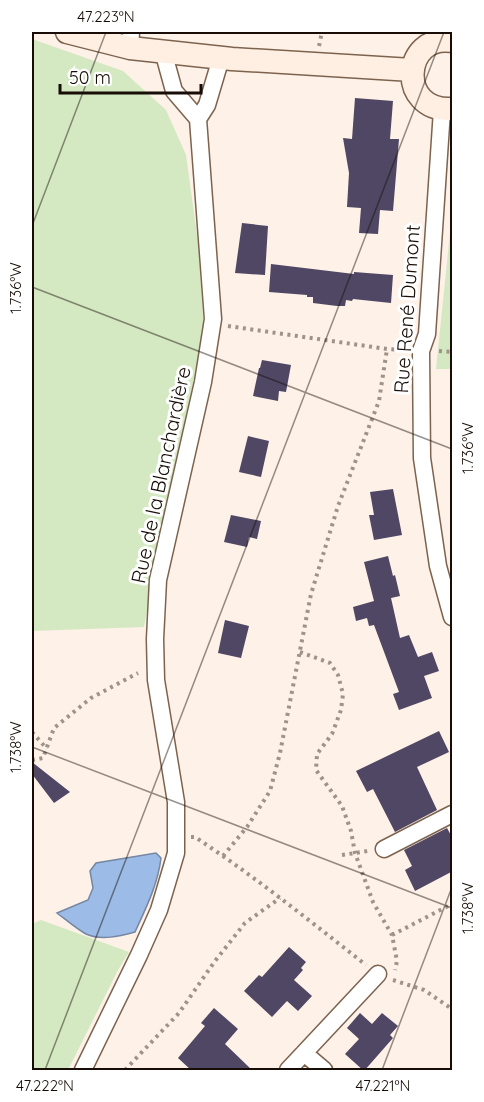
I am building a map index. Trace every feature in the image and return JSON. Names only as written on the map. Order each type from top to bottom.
[{"type":"main road","points":[[67,32],[130,40],[163,51],[221,58],[412,70]]},
{"type":"main road","points":[[447,109],[432,106],[423,100],[416,92],[412,70],[421,52],[428,46],[438,42],[453,41]]},
{"type":"street","points":[[163,51],[174,91],[198,119]]},
{"type":"street","name":"Rue de la Blanchardière","points":[[83,1071],[159,910],[176,853],[176,802],[155,665],[158,580],[203,381],[212,324],[198,119],[207,105],[221,58]]},
{"type":"street","name":"Rue René Dumont","points":[[447,109],[427,334],[421,351],[422,458],[438,566],[453,617]]},
{"type":"street","points":[[384,849],[453,814]]},
{"type":"street","points":[[288,1071],[378,974]]},
{"type":"street","points":[[304,1053],[324,1071]]},
{"type":"path","points":[[212,324],[387,348],[453,352]]},
{"type":"path","points":[[223,856],[247,826],[270,791],[280,753],[311,594],[335,517],[379,401],[387,348]]},
{"type":"path","points":[[300,652],[330,663],[338,675],[343,694],[341,710],[332,735],[317,754],[316,770],[342,806],[351,831],[355,853],[373,902],[392,935],[397,961],[393,980],[424,990],[453,1009]]},
{"type":"path","points":[[32,760],[43,758],[54,728],[91,698],[155,665]]},
{"type":"path","points":[[32,732],[47,749]]},
{"type":"path","points":[[177,836],[195,837],[223,856],[378,974]]},
{"type":"path","points":[[342,855],[355,853]]},
{"type":"path","points":[[125,1071],[179,1013],[245,923],[280,898]]},
{"type":"path","points":[[392,935],[453,904]]},
{"type":"green space","points":[[32,39],[123,71],[166,110],[186,155],[198,242],[204,331],[144,627],[32,631]]},
{"type":"green space","points":[[450,233],[452,234],[452,369],[436,369]]},
{"type":"green space","points":[[41,920],[129,952],[68,1070],[32,1070],[32,924]]},
{"type":"water","points":[[156,853],[161,858],[157,877],[135,932],[110,937],[92,936],[79,930],[57,913],[88,900],[93,888],[90,871],[96,863]]},
{"type":"building","points":[[355,98],[393,101],[390,139],[399,139],[393,211],[380,210],[378,234],[359,233],[361,208],[347,207],[349,173],[343,138],[352,139]]},
{"type":"building","points":[[242,223],[268,226],[265,275],[235,273]]},
{"type":"building","points":[[271,264],[354,274],[354,272],[393,275],[391,303],[353,299],[352,301],[346,300],[345,306],[337,306],[313,303],[313,297],[307,297],[307,295],[269,292]]},
{"type":"building","points":[[262,360],[291,365],[286,392],[279,391],[278,401],[253,396]]},
{"type":"building","points":[[248,436],[269,441],[261,477],[239,472]]},
{"type":"building","points":[[393,489],[402,535],[374,540],[369,515],[374,515],[370,492]]},
{"type":"building","points":[[231,515],[261,521],[257,539],[249,537],[247,547],[224,542]]},
{"type":"building","points":[[388,556],[400,596],[391,598],[400,638],[409,635],[418,657],[432,652],[439,671],[424,676],[432,698],[399,710],[393,694],[399,692],[374,625],[369,626],[367,618],[356,621],[353,607],[374,601],[364,562]]},
{"type":"building","points":[[225,620],[249,626],[241,658],[218,653]]},
{"type":"building","points":[[439,731],[449,752],[417,767],[437,810],[395,832],[373,789],[367,792],[356,771]]},
{"type":"building","points":[[32,762],[70,792],[54,803],[32,774]]},
{"type":"building","points":[[447,828],[453,839],[453,871],[415,891],[405,870],[412,866],[404,850]]},
{"type":"building","points":[[289,947],[306,962],[301,968],[303,970],[294,980],[312,996],[298,1011],[287,1001],[272,1017],[244,991],[259,975],[262,977]]},
{"type":"building","points":[[214,1008],[238,1029],[225,1044],[253,1071],[192,1071],[178,1058],[205,1026],[201,1023]]},
{"type":"building","points":[[360,1013],[372,1024],[382,1013],[398,1026],[390,1035],[393,1038],[364,1071],[345,1054],[359,1039],[347,1028]]}]
